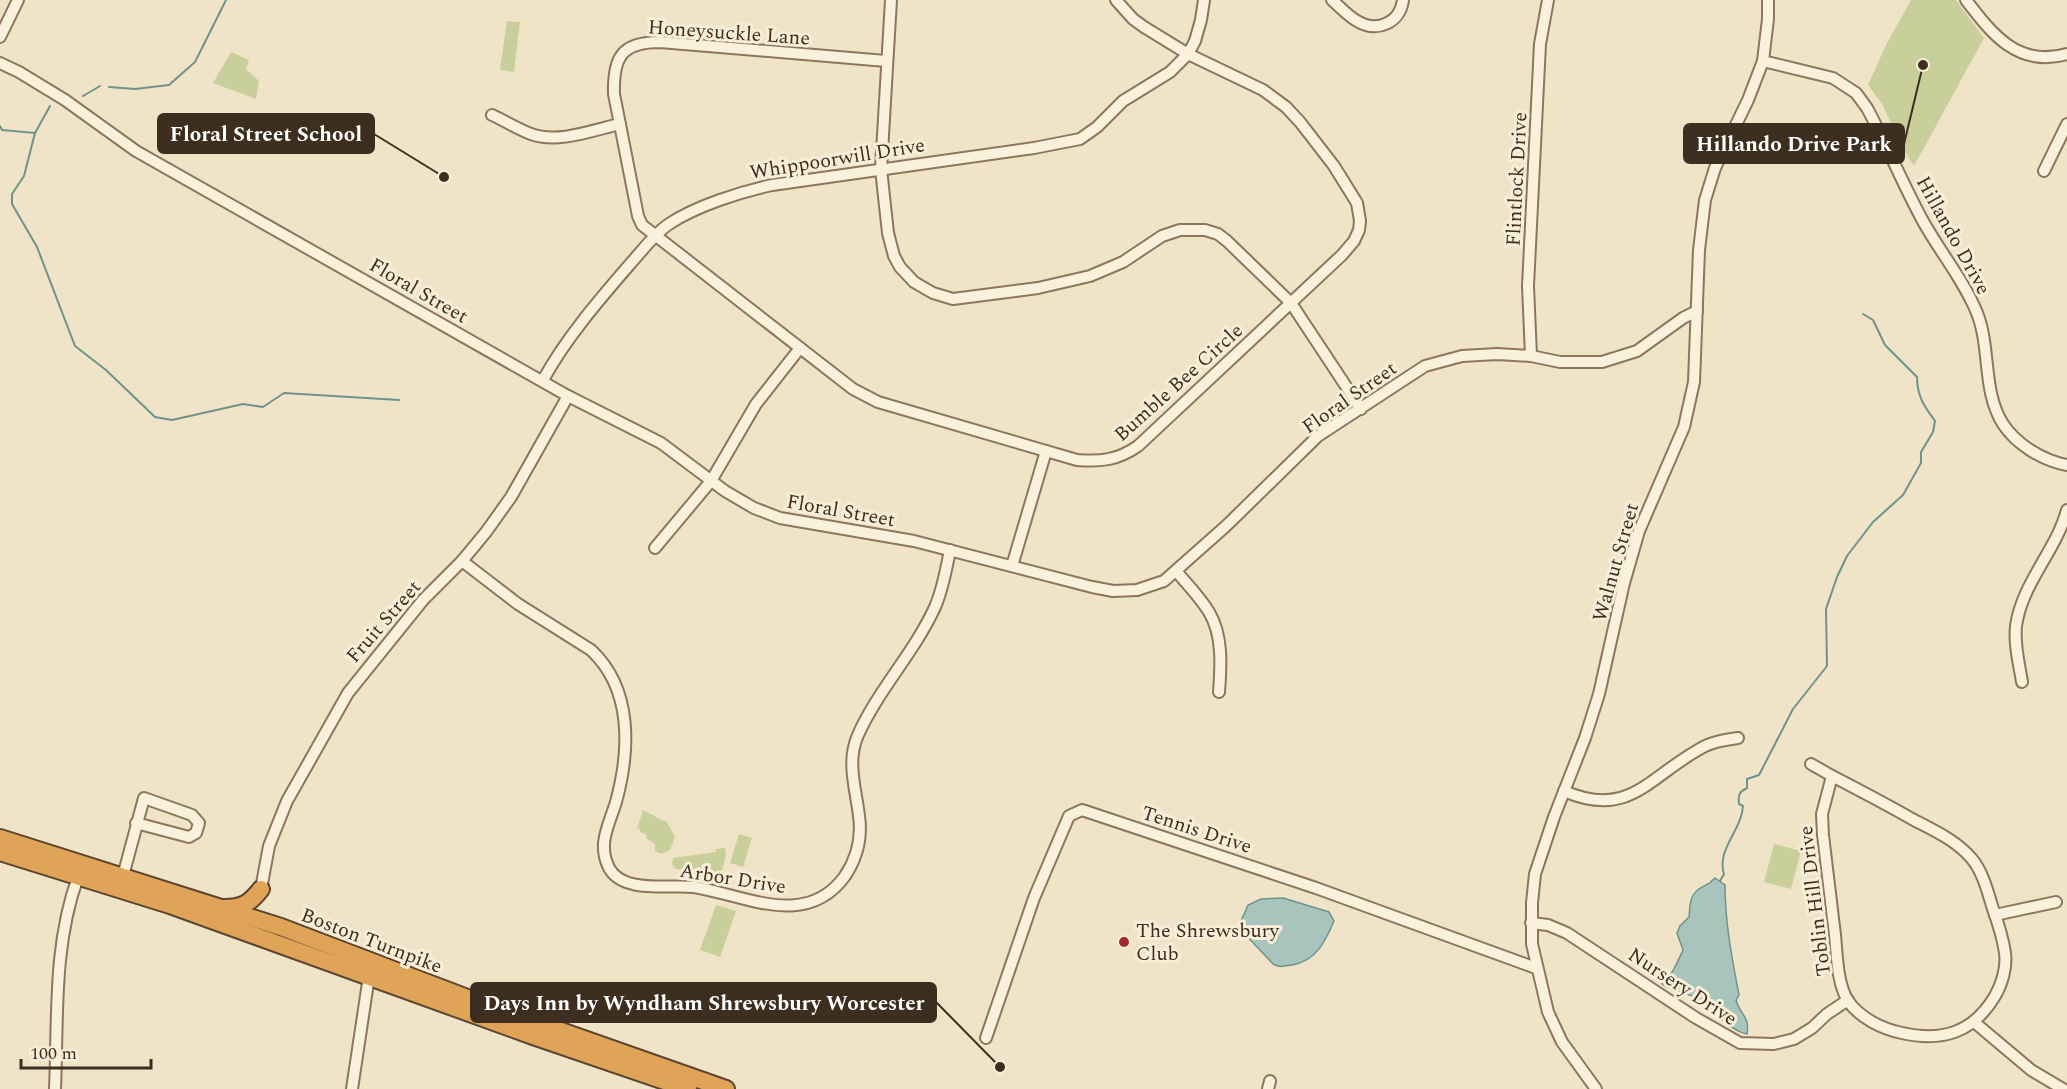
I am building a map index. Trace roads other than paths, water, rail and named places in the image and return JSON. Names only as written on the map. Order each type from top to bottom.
[{"type":"highway","name":"Boston Turnpike","points":[[0,838],[281,927],[470,999],[726,1089]]},
{"type":"highway","name":"Boston Turnpike","points":[[0,852],[163,902],[533,1036],[688,1089]]},
{"type":"highway","points":[[223,908],[238,907],[251,902],[261,889]]},
{"type":"highway","points":[[261,889],[265,912],[281,927]]},
{"type":"street","points":[[0,37],[18,0]]},
{"type":"street","points":[[891,0],[881,169],[888,233],[900,267],[914,282],[922,288],[948,298],[1038,288],[1090,276],[1123,262],[1167,234],[1180,230],[1205,230],[1218,234],[1227,241],[1291,303],[1361,409]]},
{"type":"street","name":"Bumble Bee Circle","points":[[654,236],[704,272],[853,389],[878,402],[1046,452],[1091,461],[1124,456],[1138,446],[1342,255],[1354,241],[1360,221],[1357,203],[1334,166],[1300,122],[1286,108],[1249,82],[1188,54],[1133,19],[1116,0]]},
{"type":"street","points":[[1188,54],[1198,31],[1204,0]]},
{"type":"street","points":[[1332,0],[1356,21],[1379,27],[1394,19],[1401,9],[1403,0]]},
{"type":"street","name":"Walnut Street","points":[[1596,1089],[1562,1042],[1548,1012],[1532,944],[1531,922],[1535,874],[1599,694],[1624,583],[1640,531],[1684,427],[1694,382],[1699,250],[1705,200],[1715,168],[1748,100],[1762,61],[1767,29],[1768,0]]},
{"type":"street","points":[[1966,0],[1990,32],[2005,44],[2020,52],[2036,56],[2053,57],[2067,54]]},
{"type":"street","name":"Flintlock Drive","points":[[1531,356],[1528,286],[1540,44],[1546,1]]},
{"type":"street","name":"Honeysuckle Lane","points":[[654,236],[642,225],[638,216],[614,94],[615,66],[628,47],[645,42],[886,61]]},
{"type":"street","name":"Whippoorwill Drive","points":[[543,380],[567,340],[654,236],[680,217],[744,191],[772,185],[1034,148],[1080,139],[1097,127],[1123,101],[1170,72],[1188,54]]},
{"type":"street","name":"Hillando Drive","points":[[1762,61],[1833,78],[1856,93],[1867,108],[1923,222],[1979,316],[1994,403],[2000,417],[2015,437],[2038,454],[2067,465]]},
{"type":"street","name":"Floral Street","points":[[0,63],[57,95],[136,151],[568,396],[661,443],[711,481],[754,508],[780,518],[950,550],[1113,591],[1137,590],[1156,585],[1176,571],[1226,526],[1318,436],[1433,363],[1462,356],[1497,354],[1531,356],[1572,363],[1602,362],[1637,351],[1697,310]]},
{"type":"street","points":[[492,115],[532,135],[546,137],[570,135],[620,124]]},
{"type":"street","points":[[2044,171],[2067,124]]},
{"type":"street","points":[[655,549],[711,481],[756,404],[800,348]]},
{"type":"street","name":"Fruit Street","points":[[261,889],[269,846],[287,801],[348,693],[423,600],[462,561],[486,532],[511,497],[568,396]]},
{"type":"street","points":[[1012,567],[1046,452]]},
{"type":"street","points":[[2022,682],[2016,640],[2018,618],[2028,591],[2063,525],[2067,510]]},
{"type":"street","name":"Arbor Drive","points":[[462,561],[518,604],[591,650],[602,659],[613,677],[623,709],[626,740],[620,787],[603,843],[608,866],[616,876],[628,882],[648,886],[693,887],[750,902],[793,905],[811,902],[833,890],[855,857],[860,829],[851,767],[856,739],[874,704],[934,609],[944,580],[950,550]]},
{"type":"street","points":[[1176,571],[1204,604],[1215,624],[1220,655],[1219,692]]},
{"type":"street","points":[[1564,791],[1582,799],[1596,801],[1616,799],[1635,793],[1699,749],[1719,741],[1738,738]]},
{"type":"street","points":[[1810,764],[1832,776]]},
{"type":"street","name":"Toblin Hill Drive","points":[[1832,776],[1946,837],[1973,860],[1980,873],[1995,915],[2005,953],[2005,966],[1997,993],[1986,1010],[1974,1022],[1956,1032],[1919,1037],[1893,1031],[1875,1024],[1858,1012],[1848,1000],[1839,969],[1823,835],[1822,814],[1832,776]]},
{"type":"street","points":[[123,876],[136,823],[144,798],[192,815],[199,823],[196,833],[189,837],[136,823]]},
{"type":"street","name":"Tennis Drive","points":[[986,1038],[1053,850],[1069,816],[1082,810],[1316,888],[1536,968]]},
{"type":"street","points":[[55,1089],[60,952],[69,904],[78,877]]},
{"type":"street","points":[[1995,915],[2056,902]]},
{"type":"street","name":"Nursery Drive","points":[[1531,922],[1548,925],[1567,933],[1696,1018],[1740,1043],[1774,1044],[1794,1039],[1848,1000]]},
{"type":"street","points":[[352,1089],[369,976]]},
{"type":"street","points":[[1974,1022],[2031,1070],[2063,1089]]},
{"type":"water","points":[[1715,878],[1725,885],[1731,954],[1739,995],[1736,1000],[1746,1019],[1747,1034],[1733,1028],[1696,998],[1662,984],[1677,964],[1683,950],[1677,933],[1689,917],[1693,895]]},
{"type":"water","points":[[1283,898],[1329,912],[1334,921],[1323,943],[1313,955],[1300,963],[1280,966],[1273,964],[1243,932],[1241,921],[1248,905],[1261,899]]},
{"type":"waterway","points":[[109,87],[135,89],[169,85],[195,62],[226,0]]},
{"type":"waterway","points":[[83,96],[100,86]]},
{"type":"waterway","points":[[0,126],[2,130],[35,133],[50,106]]},
{"type":"waterway","points":[[35,133],[24,176],[12,194],[12,204],[37,247],[75,346],[106,370],[155,417],[172,420],[243,404],[263,407],[284,393],[399,400]]},
{"type":"waterway","points":[[1720,881],[1724,874],[1723,857],[1742,815],[1743,806],[1739,804],[1739,796],[1747,788],[1747,779],[1759,775],[1793,709],[1827,666],[1826,609],[1837,577],[1847,556],[1873,522],[1903,495],[1921,463],[1921,452],[1933,432],[1935,421],[1922,400],[1917,377],[1885,345],[1873,320],[1863,314]]},
{"type":"place","name":"Hillando Drive Park","points":[[1923,65]]},
{"type":"place","name":"Floral Street School","points":[[444,177]]},
{"type":"place","name":"The Shrewsbury Club","points":[[1124,942]]},
{"type":"place","name":"Days Inn by Wyndham Shrewsbury Worcester","points":[[1000,1067]]}]
